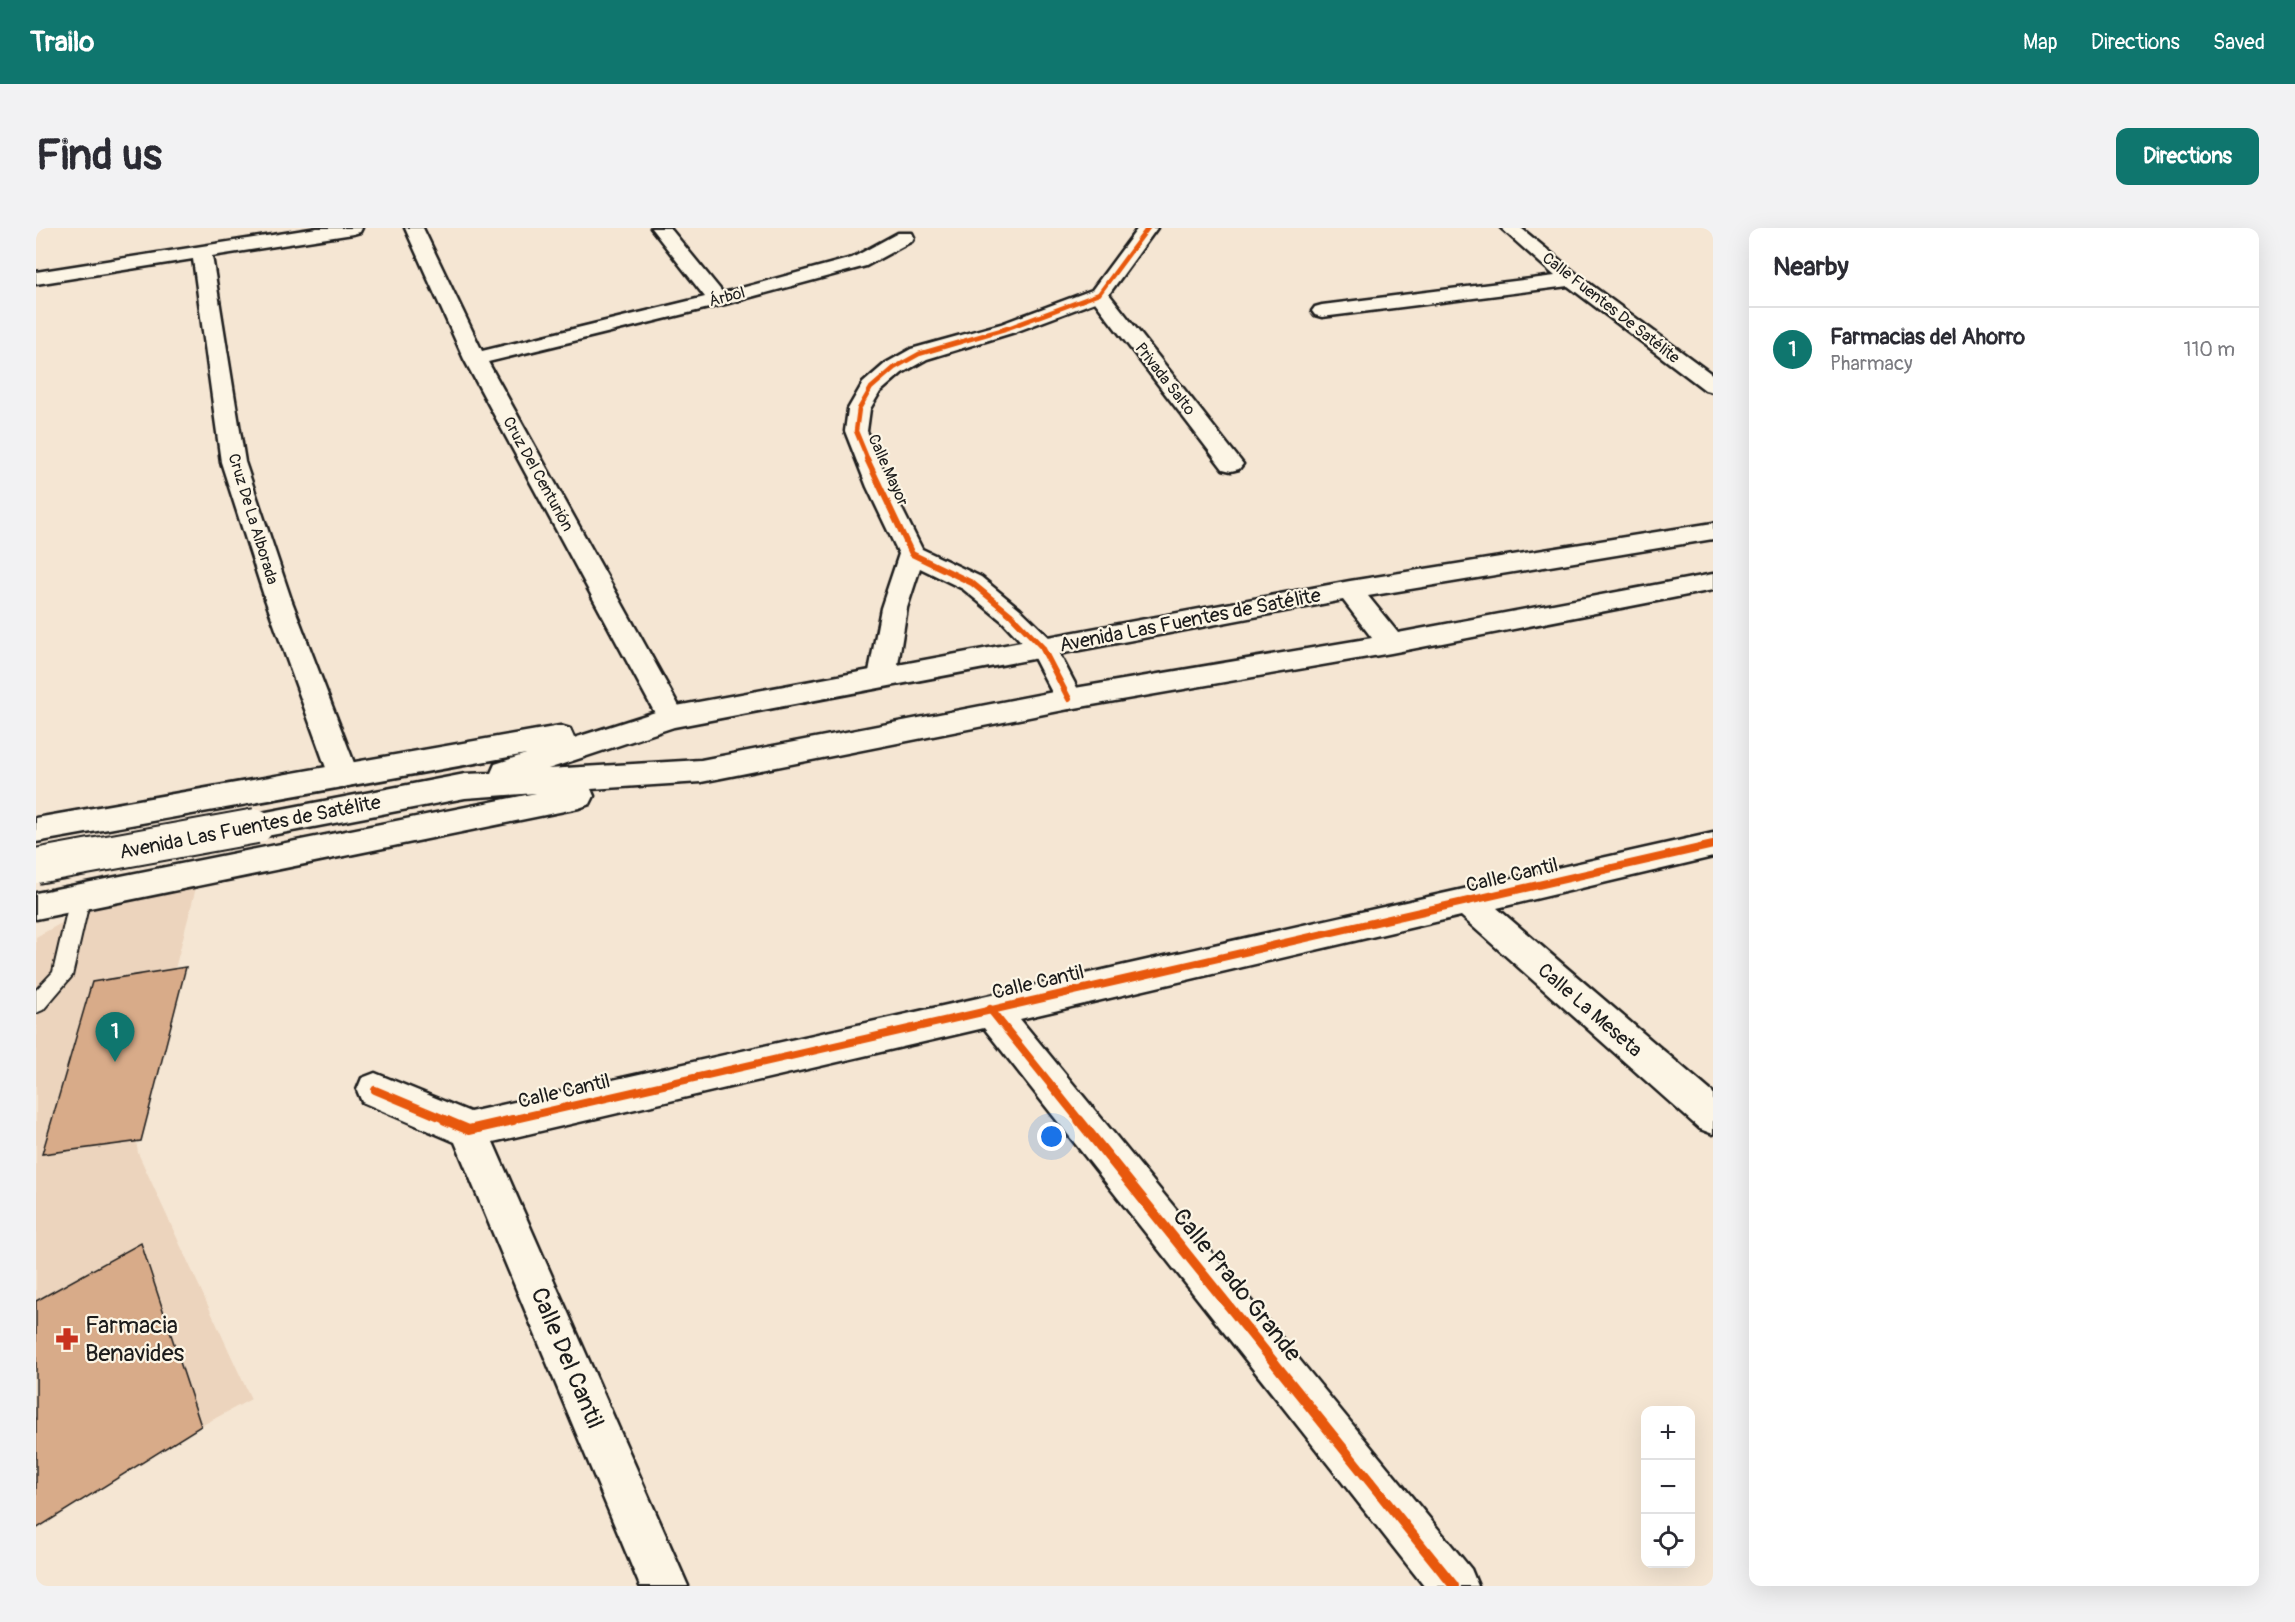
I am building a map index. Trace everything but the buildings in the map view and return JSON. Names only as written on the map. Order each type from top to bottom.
[{"type":"street","points":[[36,278],[353,228]]},
{"type":"street","name":"Cruz Del Centurión","points":[[414,228],[475,359],[671,717]]},
{"type":"street","points":[[660,228],[718,300]]},
{"type":"street","points":[[1099,294],[1148,228]]},
{"type":"street","name":"Calle Fuentes De Satélite","points":[[1510,228],[1572,280],[1713,385]]},
{"type":"street","name":"Árbol","points":[[475,359],[718,300],[859,262],[905,237]]},
{"type":"street","name":"Cruz De La Alborada","points":[[202,252],[233,462],[278,598],[344,776]]},
{"type":"street","points":[[1322,311],[1572,280]]},
{"type":"street","name":"Privada Salto","points":[[1099,294],[1231,464]]},
{"type":"street","name":"Calle Mayor","points":[[912,554],[879,487],[856,431],[859,409],[871,388],[894,368],[919,354],[1008,328],[1099,294]]},
{"type":"street","name":"Avenida Las Fuentes de Satélite","points":[[465,786],[671,717],[1350,590],[1713,531]]},
{"type":"street","points":[[882,678],[894,608],[912,554],[972,583],[1011,615],[1042,648],[1069,699]]},
{"type":"street","name":"Avenida Las Fuentes de Satélite","points":[[36,866],[465,786],[701,771],[1069,699],[1391,644],[1713,582]]},
{"type":"street","points":[[1350,590],[1391,644]]},
{"type":"street","points":[[36,830],[671,717]]},
{"type":"street","points":[[36,906],[701,771]]},
{"type":"street","points":[[128,887],[108,883],[97,872],[95,856],[103,839],[118,824],[140,812]]},
{"type":"street","name":"Calle Cantil","points":[[469,1130],[990,1009],[1468,903],[1713,845]]},
{"type":"street","points":[[36,924],[80,898]]},
{"type":"street","name":"Calle La Meseta","points":[[1468,903],[1713,1117]]},
{"type":"street","name":"Calle Prado Grande","points":[[990,1009],[1454,1586]]},
{"type":"street","points":[[375,1090],[469,1130]]},
{"type":"street","name":"Calle Del Cantil","points":[[469,1130],[664,1586]]},
{"type":"lane","points":[[36,1004],[62,976],[80,898]]},
{"type":"shaded area","points":[[197,884],[134,1127],[138,1153],[251,1399],[201,1426],[36,1529],[36,937],[76,915],[125,900]]},
{"type":"cycle path","points":[[1069,699],[1042,647],[1011,615],[972,583],[912,554],[879,487],[856,431],[859,409],[871,388],[894,368],[919,354],[1008,328],[1099,294],[1148,228]]},
{"type":"cycle path","points":[[375,1090],[469,1130],[1713,845]]},
{"type":"cycle path","points":[[990,1009],[1454,1586]]},
{"type":"place","name":"Farmacias del Ahorro","points":[[115,1062]]},
{"type":"place","name":"Farmacia Benavides","points":[[67,1339]]}]
